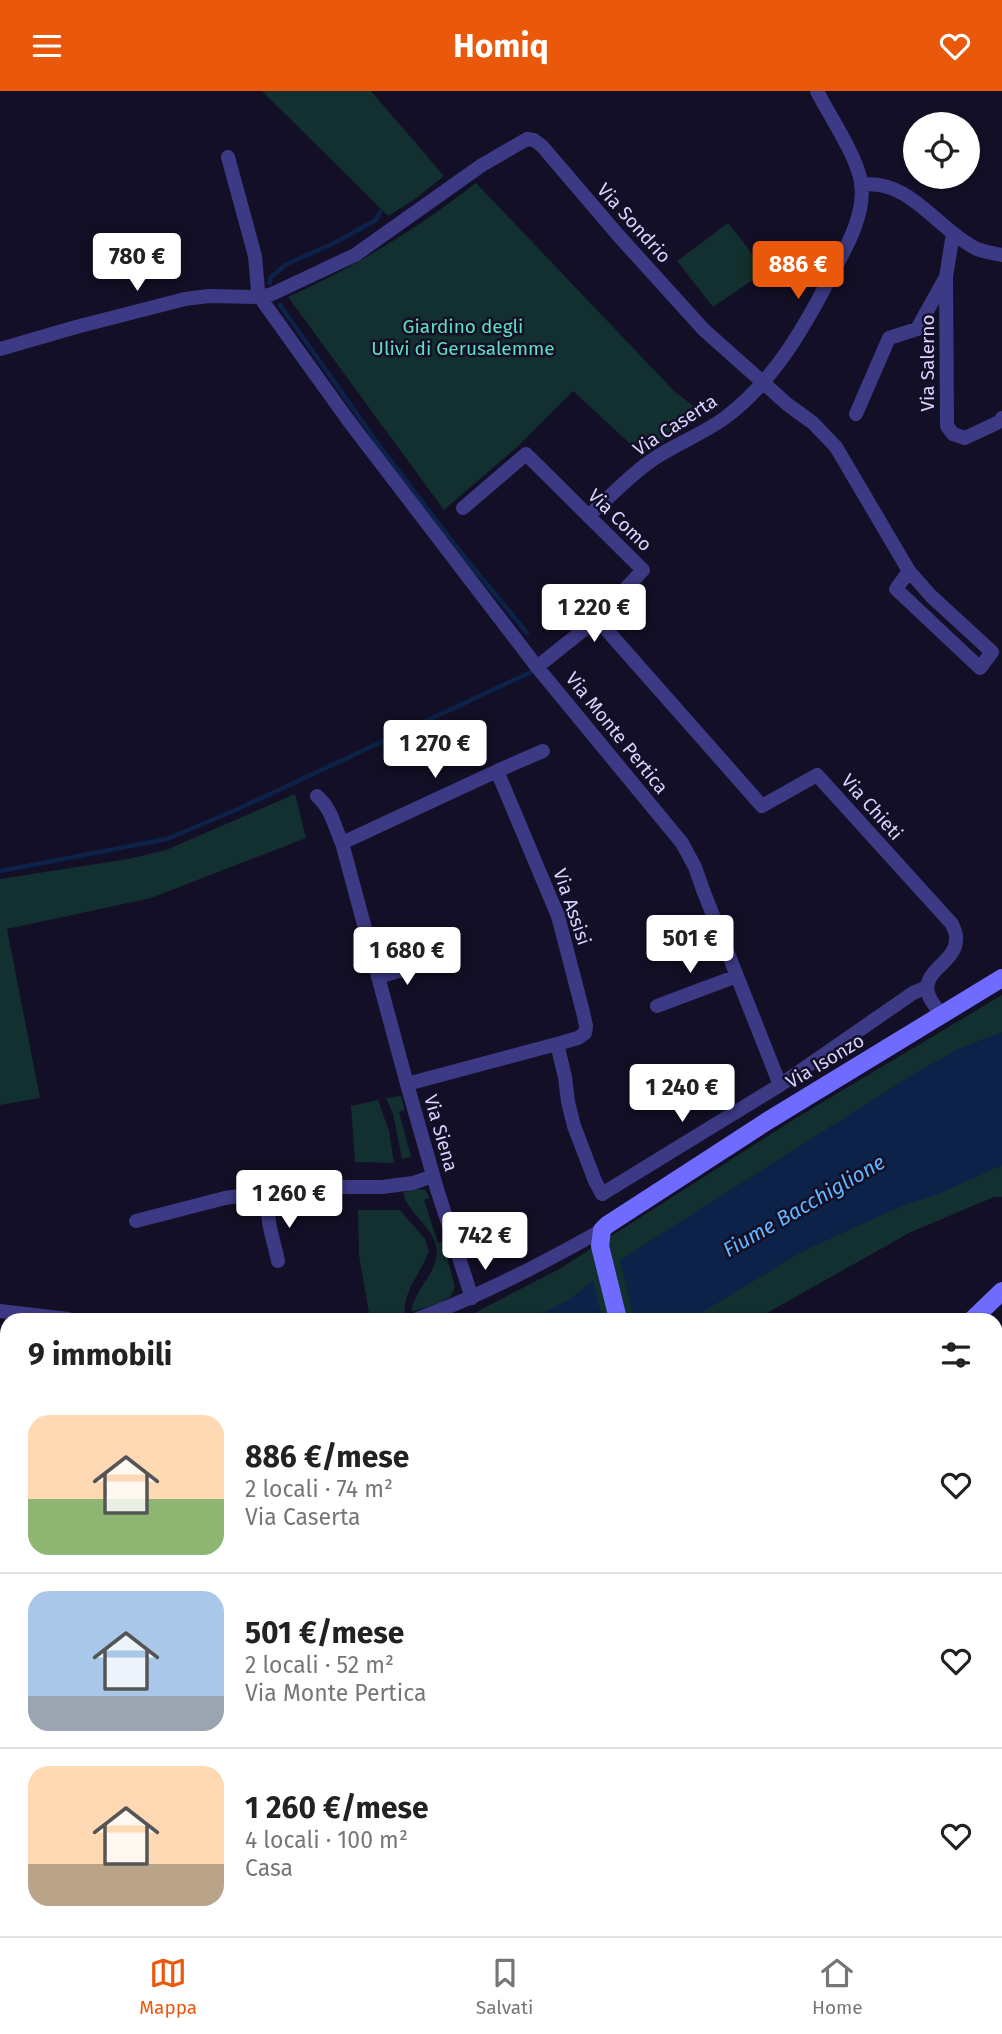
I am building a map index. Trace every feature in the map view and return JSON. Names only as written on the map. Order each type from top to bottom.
[{"type":"main road","name":"Via Isonzo","points":[[601,1241],[624,1213],[769,1120],[1002,978]]},
{"type":"main road","points":[[601,1241],[617,1313]]},
{"type":"main road","points":[[980,1313],[1002,1291]]},
{"type":"main road","points":[[984,1313],[1002,1306]]},
{"type":"street","points":[[817,91],[860,180],[889,187],[903,194],[976,249],[1002,255]]},
{"type":"street","name":"Via Sondrio","points":[[261,297],[355,255],[482,165],[527,139],[534,140],[704,330],[813,423],[836,447],[909,571],[931,596],[992,652],[980,669],[895,589],[909,571]]},
{"type":"street","name":"Via Monte Pertica","points":[[228,157],[254,256],[257,287],[261,297],[348,420],[537,667],[682,843],[695,867],[780,1085]]},
{"type":"street","name":"Via Caserta","points":[[588,516],[648,462],[726,417],[763,382],[787,353],[844,251],[858,217],[860,180]]},
{"type":"street","name":"Via Salerno","points":[[953,233],[946,277],[947,426],[953,434],[965,438],[1002,418]]},
{"type":"street","name":"Via Salerno","points":[[856,414],[889,338],[917,329],[946,277]]},
{"type":"street","points":[[0,349],[186,299],[209,296],[261,297]]},
{"type":"street","name":"Via Como","points":[[463,508],[526,454],[643,570],[597,619],[537,667]]},
{"type":"street","name":"Via Chieti","points":[[597,619],[762,806],[817,775],[952,924],[957,937],[955,949],[928,980],[927,987]]},
{"type":"street","points":[[342,843],[543,751]]},
{"type":"street","name":"Via Assisi","points":[[407,1084],[578,1038],[585,1033],[583,1012],[558,916],[497,771]]},
{"type":"street","name":"Via Siena","points":[[317,796],[331,812],[342,843],[433,1177],[472,1298]]},
{"type":"street","points":[[377,977],[426,963]]},
{"type":"street","points":[[657,1006],[737,976]]},
{"type":"street","points":[[780,1085],[913,993],[927,987],[930,1000],[942,1015]]},
{"type":"street","name":"Via Isonzo","points":[[557,1044],[574,1126],[602,1194],[780,1085]]},
{"type":"street","points":[[136,1221],[225,1198],[239,1196],[276,1199],[301,1191],[398,1185],[433,1177]]},
{"type":"street","points":[[270,1199],[269,1222],[278,1261]]},
{"type":"street","name":"Via Isonzo","points":[[433,1313],[472,1298],[532,1266],[601,1241]]},
{"type":"green space","points":[[262,91],[371,91],[444,176],[388,216]]},
{"type":"green space","name":"Giardino degli Ulivi di Gerusalemme","points":[[476,183],[675,392],[703,413],[641,454],[573,391],[518,446],[444,510],[288,297],[385,246]]},
{"type":"green space","points":[[728,223],[766,271],[713,307],[677,261]]},
{"type":"green space","points":[[295,794],[306,838],[151,898],[7,929],[40,1098],[0,1105],[0,879],[128,859],[166,850]]},
{"type":"green space","points":[[1002,995],[1002,1197],[994,1197],[911,1232],[767,1313],[475,1313],[561,1268],[796,1118]]},
{"type":"green space","points":[[401,1096],[405,1110],[399,1112],[411,1157],[402,1159],[393,1114],[386,1098]]},
{"type":"green space","points":[[378,1100],[389,1131],[394,1163],[355,1162],[351,1106]]},
{"type":"green space","points":[[425,1190],[430,1198],[424,1200],[438,1243],[443,1242],[455,1287],[450,1297],[440,1303],[411,1312],[434,1265],[437,1248],[430,1231],[411,1209],[403,1192]]},
{"type":"green space","points":[[358,1210],[400,1210],[425,1239],[429,1251],[409,1290],[405,1313],[369,1313],[359,1255]]},
{"type":"water","name":"Fiume Bacchiglione","points":[[1002,1032],[1002,1165],[805,1250],[701,1313],[633,1313],[620,1260],[917,1072],[958,1049]]},
{"type":"water","points":[[593,1280],[601,1313],[543,1313],[572,1298]]},
{"type":"waterway","points":[[270,283],[270,278],[285,265],[376,220],[380,212]]},
{"type":"waterway","points":[[280,305],[378,444],[462,554],[527,633]]},
{"type":"waterway","points":[[0,871],[167,839],[238,809],[531,672]]}]
